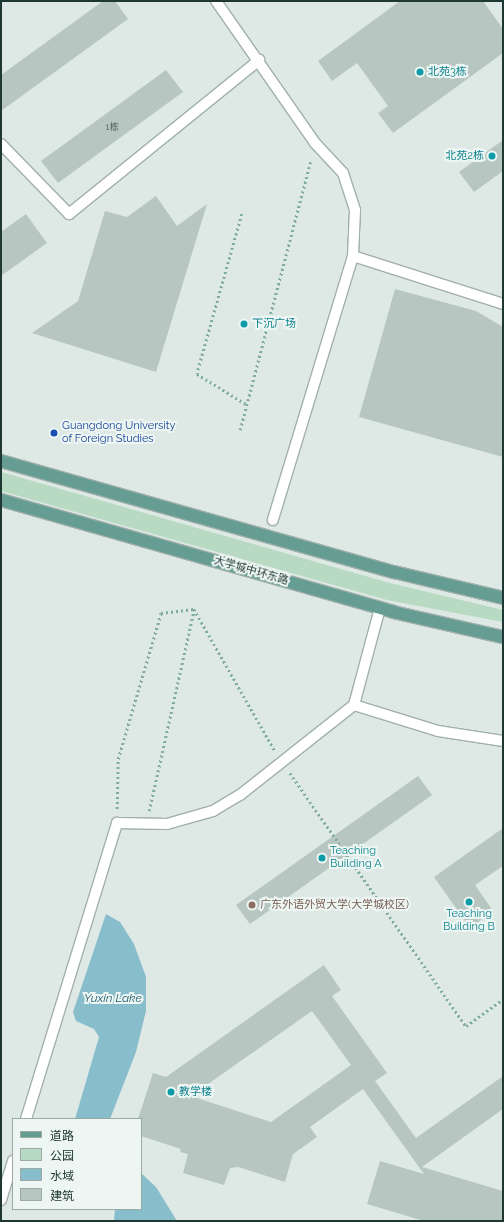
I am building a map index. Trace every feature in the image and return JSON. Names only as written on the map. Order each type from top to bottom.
[{"type":"main road","points":[[1,461],[394,572],[503,598]]},
{"type":"main road","name":"大学城中环东路","points":[[1,500],[380,608],[503,638]]},
{"type":"lane","points":[[216,1],[316,143],[343,173],[355,210],[353,256],[274,520]]},
{"type":"lane","points":[[1,144],[69,214],[259,60]]},
{"type":"lane","points":[[353,256],[503,304]]},
{"type":"lane","points":[[26,1118],[117,823],[146,825],[185,821],[213,812],[282,762],[354,705],[380,608]]},
{"type":"lane","points":[[354,705],[438,731],[503,741]]},
{"type":"lane","points":[[1,1200],[12,1164]]},
{"type":"path","points":[[240,430],[312,158]]},
{"type":"path","points":[[242,214],[197,374],[246,404]]},
{"type":"path","points":[[194,609],[282,762],[466,1026],[503,999]]},
{"type":"path","points":[[117,823],[118,759],[161,613],[194,609]]},
{"type":"path","points":[[146,825],[194,609]]},
{"type":"green space","points":[[1,472],[390,583],[503,610],[503,622],[387,600],[1,491]]},
{"type":"water","name":"Yuxin Lake","points":[[106,914],[120,922],[134,944],[146,977],[146,1011],[136,1052],[110,1118],[75,1118],[99,1037],[94,1029],[76,1021],[73,1012]]},
{"type":"water","points":[[142,1174],[156,1187],[177,1221],[114,1221],[115,1210],[142,1210]]},
{"type":"building","points":[[103,1],[115,1],[128,19],[1,111],[1,75]]},
{"type":"building","name":"北苑3栋","points":[[400,1],[483,1],[503,29],[503,53],[393,133],[378,113],[388,106],[357,63],[332,81],[318,61]]},
{"type":"building","points":[[166,70],[183,92],[58,183],[41,161]]},
{"type":"building","name":"北苑2栋","points":[[503,140],[503,171],[474,192],[459,172]]},
{"type":"building","points":[[156,196],[177,226],[207,204],[156,372],[32,333],[78,301],[105,211],[127,217]]},
{"type":"building","points":[[26,214],[47,243],[1,276],[1,232]]},
{"type":"building","points":[[395,289],[476,311],[503,327],[503,457],[359,417]]},
{"type":"building","name":"Teaching Building A","points":[[418,776],[432,795],[250,924],[236,905]]},
{"type":"building","name":"Teaching Building B","points":[[503,828],[503,866],[475,885],[493,911],[470,928],[434,877]]},
{"type":"building","name":"教学楼","points":[[324,965],[341,990],[332,996],[387,1073],[375,1081],[416,1138],[503,1076],[503,1109],[422,1167],[503,1191],[503,1221],[424,1221],[367,1204],[380,1161],[424,1174],[363,1089],[310,1127],[317,1137],[293,1154],[285,1182],[238,1167],[230,1168],[224,1185],[183,1173],[188,1154],[180,1152],[181,1149],[142,1136],[142,1118],[138,1118],[153,1073],[166,1077]],"holes":[[[312,1011],[351,1065],[271,1122],[191,1096]]]},
{"type":"place","name":"北苑3栋","points":[[420,72]]},
{"type":"place","name":"北苑2栋","points":[[492,156]]},
{"type":"place","name":"下沉广场","points":[[244,324]]},
{"type":"place","name":"Guangdong University of Foreign Studies","points":[[54,433]]},
{"type":"place","name":"Teaching Building A","points":[[322,858]]},
{"type":"place","name":"Teaching Building B","points":[[469,902]]},
{"type":"place","name":"广东外语外贸大学(大学城校区)","points":[[252,905]]},
{"type":"place","name":"教学楼","points":[[171,1092]]}]
